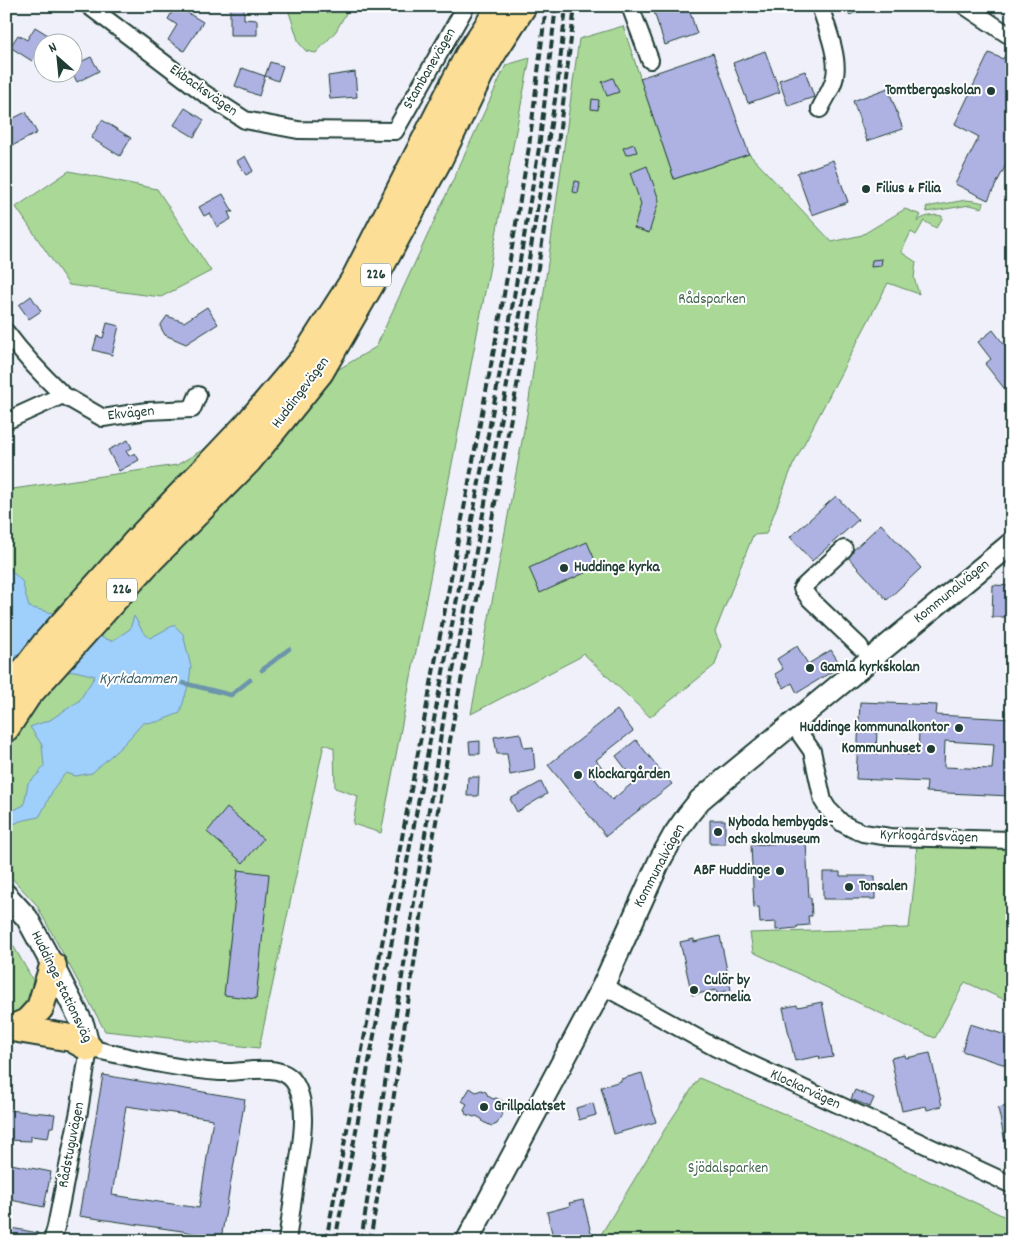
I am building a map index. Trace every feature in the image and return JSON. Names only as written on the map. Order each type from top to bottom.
[{"type":"main road","name":"Huddingevägen","points":[[6,728],[27,696],[146,564],[248,461],[320,372],[439,160],[474,65],[501,6]]},
{"type":"main road","name":"Huddingevägen","points":[[6,695],[45,644],[137,541],[248,424],[304,358],[354,280],[417,158],[474,65],[497,46],[523,6]]},
{"type":"main road","points":[[9,1033],[27,1022],[40,1008],[53,966]]},
{"type":"main road","points":[[9,1033],[62,1053],[90,1048]]},
{"type":"street","name":"Ekbacksvägen","points":[[89,6],[204,94],[245,120],[298,130],[395,131]]},
{"type":"street","name":"Stambanevägen","points":[[395,131],[466,6]]},
{"type":"street","points":[[630,6],[650,60]]},
{"type":"street","points":[[820,6],[834,51],[836,74],[820,109]]},
{"type":"street","points":[[965,6],[1007,34]]},
{"type":"street","points":[[6,332],[42,376],[63,394],[6,420]]},
{"type":"street","name":"Ekvägen","points":[[63,394],[103,418],[147,411],[192,409],[198,395]]},
{"type":"street","name":"Kommunalvägen","points":[[467,1241],[603,986],[659,862],[688,815],[700,800],[713,789],[1012,543]]},
{"type":"street","points":[[844,549],[802,588],[809,598],[860,647]]},
{"type":"street","name":"Kyrkogårdsvägen","points":[[793,724],[812,751],[823,801],[842,823],[851,828],[862,833],[890,837],[1012,840]]},
{"type":"street","name":"Huddinge stationsväg","points":[[6,895],[27,918],[83,1025],[90,1048],[179,1066],[222,1072],[261,1069],[279,1071],[290,1076],[297,1087],[302,1102],[302,1134],[287,1241]]},
{"type":"street","name":"Klockarvägen","points":[[603,986],[716,1048],[1012,1185]]},
{"type":"street","name":"Rådstuguvägen","points":[[52,1241],[90,1048]]},
{"type":"green space","points":[[287,6],[350,6],[336,31],[316,53],[306,51],[299,43]]},
{"type":"green space","name":"Rådsparken","points":[[623,26],[674,179],[749,154],[832,242],[862,235],[905,209],[921,215],[917,222],[922,218],[932,215],[942,216],[942,219],[936,228],[924,221],[916,235],[911,232],[901,252],[916,262],[914,278],[919,294],[888,283],[793,465],[766,534],[753,535],[715,632],[721,646],[715,665],[650,717],[583,653],[580,657],[471,714],[527,414],[579,39]]},
{"type":"green space","points":[[530,58],[381,833],[353,824],[358,796],[335,788],[334,748],[324,744],[259,1048],[105,1031],[36,904],[6,872],[6,490],[177,465],[376,347],[506,65]]},
{"type":"green space","points":[[69,171],[157,189],[211,271],[161,297],[69,285],[16,207]]},
{"type":"green space","points":[[966,200],[984,203],[982,208],[970,205],[927,212],[926,207]]},
{"type":"green space","points":[[917,841],[1012,848],[1012,1003],[965,982],[935,1038],[753,952],[750,933],[909,928]]},
{"type":"green space","points":[[6,933],[34,982],[30,1005],[11,1017],[6,1017]]},
{"type":"green space","name":"Sjödalsparken","points":[[699,1078],[801,1121],[1012,1220],[1012,1241],[597,1241],[665,1129]]},
{"type":"water","name":"Kyrkdammen","points":[[6,566],[22,581],[29,607],[61,615],[112,641],[130,629],[134,616],[143,632],[150,638],[174,625],[183,634],[191,667],[189,683],[180,713],[157,722],[143,723],[123,745],[92,773],[76,776],[66,773],[54,789],[39,817],[20,821],[8,827],[10,812],[24,805],[28,783],[44,766],[42,745],[30,727],[50,720],[79,701],[95,676],[75,671],[22,680],[6,678]]},
{"type":"building","points":[[176,6],[203,22],[184,51],[168,40],[177,25],[168,19]]},
{"type":"building","points":[[230,6],[244,6],[244,19],[257,20],[257,35],[230,35]]},
{"type":"building","points":[[652,6],[688,6],[697,34],[665,45]]},
{"type":"building","points":[[847,6],[874,6],[849,15]]},
{"type":"building","points":[[35,27],[43,32],[32,32],[32,61],[10,47],[18,35],[27,40]]},
{"type":"building","name":"Tomtbergaskolan","points":[[1012,42],[1012,164],[1008,161],[988,200],[955,184],[979,137],[955,124],[989,53],[1003,59]]},
{"type":"building","points":[[765,51],[780,92],[748,103],[733,63]]},
{"type":"building","points":[[713,53],[749,154],[674,179],[640,78]]},
{"type":"building","points":[[91,57],[99,71],[82,80],[82,61]]},
{"type":"building","points":[[270,62],[283,66],[278,81],[265,76]]},
{"type":"building","points":[[242,68],[265,76],[259,96],[235,86]]},
{"type":"building","points":[[805,71],[814,97],[788,106],[779,80]]},
{"type":"building","points":[[355,72],[357,97],[330,99],[328,76]]},
{"type":"building","points":[[613,78],[619,92],[607,96],[602,82]]},
{"type":"building","points":[[888,88],[903,129],[867,141],[853,101]]},
{"type":"building","points":[[592,99],[599,100],[598,110],[591,109]]},
{"type":"building","points":[[185,108],[204,120],[194,137],[174,125]]},
{"type":"building","points":[[26,112],[37,133],[8,148],[6,144],[6,122]]},
{"type":"building","points":[[102,120],[131,138],[120,156],[91,138]]},
{"type":"building","points":[[634,144],[637,152],[626,155],[623,148]]},
{"type":"building","points":[[245,156],[253,171],[246,175],[237,161]]},
{"type":"building","points":[[833,160],[848,202],[812,215],[797,173]]},
{"type":"building","points":[[647,166],[659,200],[649,233],[634,228],[641,204],[630,173]]},
{"type":"building","points":[[575,181],[580,182],[578,193],[573,192]]},
{"type":"building","points":[[223,194],[233,212],[228,212],[231,219],[217,227],[210,213],[204,216],[199,207]]},
{"type":"building","points":[[882,259],[881,266],[871,267],[872,260]]},
{"type":"building","points":[[31,296],[41,311],[29,319],[19,305]]},
{"type":"building","points":[[207,307],[218,324],[186,344],[165,335],[160,326],[167,316],[184,322]]},
{"type":"building","points":[[107,323],[119,326],[112,355],[93,350],[97,336],[103,338]]},
{"type":"building","points":[[993,330],[1012,355],[1011,397],[985,364],[991,359],[978,342]]},
{"type":"building","points":[[128,440],[132,448],[126,451],[129,456],[135,453],[139,460],[119,471],[108,450]]},
{"type":"building","points":[[836,496],[858,520],[812,561],[790,537]]},
{"type":"building","points":[[881,524],[921,568],[887,600],[847,556]]},
{"type":"building","name":"Huddinge kyrka","points":[[587,542],[598,567],[540,593],[529,568]]},
{"type":"building","points":[[993,585],[1012,586],[1012,617],[992,617]]},
{"type":"building","name":"Gamla kyrkskolan","points":[[797,646],[808,664],[831,650],[841,666],[797,693],[792,683],[784,688],[775,674],[783,669],[777,659]]},
{"type":"building","name":"Kommunhuset","points":[[860,702],[937,705],[936,715],[1012,719],[1010,796],[926,792],[927,782],[856,779]],"holes":[[[877,730],[919,731],[918,755],[876,753]],[[945,741],[994,744],[992,769],[944,767]]]},
{"type":"building","name":"Klockargården","points":[[617,710],[633,731],[596,760],[605,771],[595,779],[612,800],[635,781],[616,756],[636,740],[672,784],[606,836],[548,765]]},
{"type":"building","points":[[520,733],[524,748],[533,747],[535,770],[510,775],[507,754],[497,754],[494,737]]},
{"type":"building","points":[[480,741],[480,754],[470,754],[469,742]]},
{"type":"building","points":[[468,777],[479,777],[478,796],[467,796]]},
{"type":"building","points":[[541,782],[547,794],[517,812],[510,799]]},
{"type":"building","points":[[227,808],[263,839],[243,863],[207,832]]},
{"type":"building","name":"Nyboda hembygds- och skolmuseum","points":[[710,820],[725,820],[725,844],[710,844]]},
{"type":"building","name":"ABF Huddinge","points":[[806,842],[809,898],[811,898],[812,916],[808,916],[809,925],[776,930],[776,922],[760,923],[759,907],[754,908],[751,845]]},
{"type":"building","points":[[238,870],[269,874],[256,999],[224,995]]},
{"type":"building","name":"Tonsalen","points":[[823,872],[840,872],[840,876],[875,876],[875,899],[823,899]]},
{"type":"building","points":[[720,936],[731,990],[717,993],[716,990],[692,995],[680,942],[694,939],[694,942]]},
{"type":"building","points":[[822,1002],[833,1057],[820,1059],[819,1056],[795,1061],[783,1008]]},
{"type":"building","points":[[970,1024],[1012,1037],[1012,1067],[962,1051]]},
{"type":"building","points":[[930,1053],[942,1106],[927,1110],[926,1106],[902,1111],[891,1058],[905,1055],[906,1058]]},
{"type":"building","points":[[642,1073],[656,1122],[614,1134],[601,1087]]},
{"type":"building","points":[[103,1075],[245,1099],[221,1239],[182,1231],[79,1216]],"holes":[[[126,1106],[213,1119],[199,1208],[112,1195]]]},
{"type":"building","points":[[470,1088],[476,1092],[481,1090],[486,1092],[493,1099],[496,1098],[504,1102],[506,1107],[497,1124],[492,1126],[476,1116],[466,1114],[464,1109],[467,1104],[462,1101]]},
{"type":"building","points":[[855,1090],[874,1098],[870,1107],[851,1099]]},
{"type":"building","points":[[593,1103],[596,1115],[579,1120],[576,1108]]},
{"type":"building","points":[[1012,1105],[1012,1160],[1009,1161],[998,1108]]},
{"type":"building","points":[[6,1110],[55,1114],[53,1127],[50,1127],[48,1138],[31,1136],[31,1141],[6,1140]]},
{"type":"building","points":[[6,1163],[51,1172],[44,1207],[6,1199]]},
{"type":"building","points":[[583,1200],[593,1241],[554,1241],[547,1212],[570,1206],[569,1203]]},
{"type":"building","points":[[6,1227],[38,1233],[37,1241],[6,1241]]},
{"type":"waterway","points":[[262,670],[289,649]]},
{"type":"waterway","points":[[183,683],[231,695],[250,680]]},
{"type":"railway","points":[[326,1241],[501,312],[529,147],[546,6]]},
{"type":"railway","points":[[335,1241],[511,314],[539,148],[556,6]]},
{"type":"railway","points":[[361,1241],[445,710],[520,315],[558,81],[566,6]]},
{"type":"railway","points":[[370,1241],[433,839],[455,712],[530,316],[557,152],[575,6]]},
{"type":"place","name":"Tomtbergaskolan","points":[[991,91]]},
{"type":"place","name":"Filius & Filia","points":[[866,189]]},
{"type":"place","name":"Huddinge kyrka","points":[[564,568]]},
{"type":"place","name":"Gamla kyrkskolan","points":[[810,668]]},
{"type":"place","name":"Huddinge kommunalkontor","points":[[959,728]]},
{"type":"place","name":"Kommunhuset","points":[[931,749]]},
{"type":"place","name":"Klockargården","points":[[578,775]]},
{"type":"place","name":"Nyboda hembygds- och skolmuseum","points":[[718,832]]},
{"type":"place","name":"ABF Huddinge","points":[[780,871]]},
{"type":"place","name":"Tonsalen","points":[[849,887]]},
{"type":"place","name":"Culör by Cornelia","points":[[694,990]]},
{"type":"place","name":"Grillpalatset","points":[[484,1107]]}]
